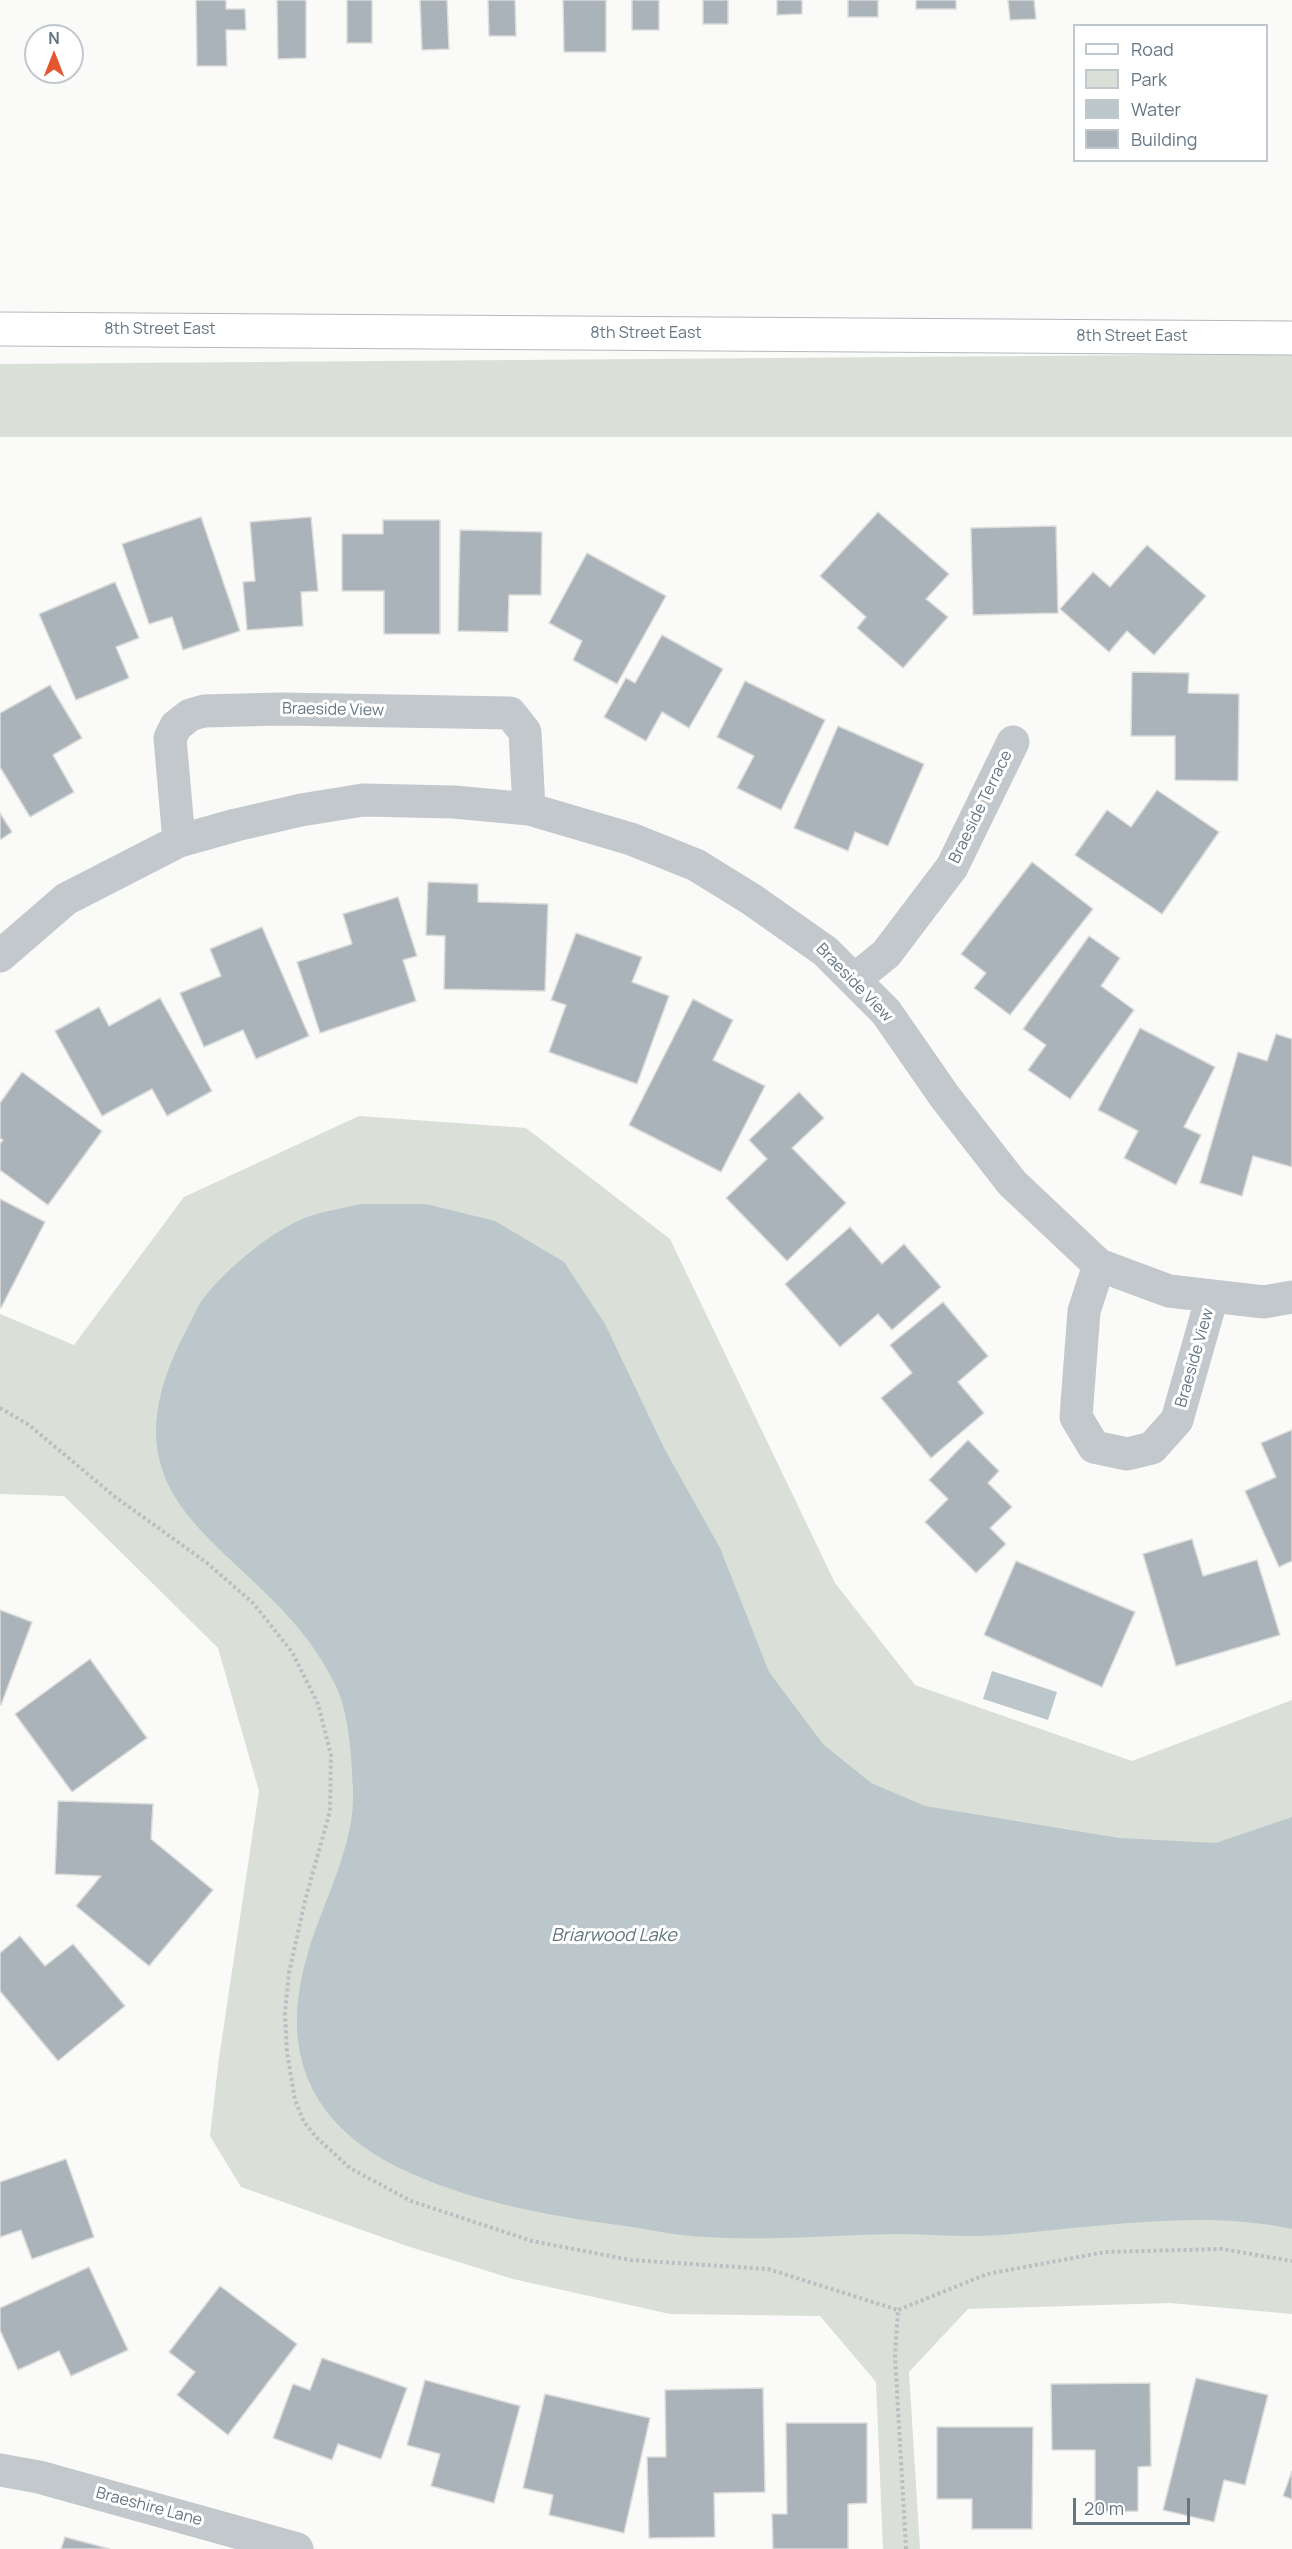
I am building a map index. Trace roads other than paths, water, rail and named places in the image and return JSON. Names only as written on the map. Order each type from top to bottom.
[{"type":"main road","name":"8th Street East","points":[[0,329],[1292,338]]},
{"type":"street","name":"Braeside View","points":[[179,841],[170,738],[176,726],[190,715],[204,711],[280,709],[510,713],[525,732],[529,809]]},
{"type":"street","name":"Braeside Terrace","points":[[854,980],[886,954],[952,867],[1013,742]]},
{"type":"street","name":"Braeside View","points":[[0,956],[66,899],[179,841],[290,812],[363,800],[454,802],[529,809],[632,839],[696,866],[805,935],[825,951],[886,1012],[945,1097],[1012,1184],[1099,1265],[1169,1291],[1264,1302],[1292,1297]]},
{"type":"street","name":"Braeside View","points":[[1099,1265],[1084,1311],[1076,1417],[1094,1447],[1127,1454],[1152,1448],[1177,1420],[1212,1297]]},
{"type":"street","name":"Braeshire Lane","points":[[0,2470],[39,2477],[297,2549]]},
{"type":"water","name":"Briarwood Lake","points":[[361,1204],[426,1204],[495,1221],[564,1262],[605,1324],[664,1448],[720,1548],[769,1672],[823,1744],[871,1783],[925,1806],[1119,1838],[1216,1843],[1292,1817],[1292,2229],[1256,2223],[1183,2220],[986,2236],[894,2234],[729,2238],[687,2236],[547,2214],[462,2193],[408,2172],[376,2155],[349,2135],[328,2113],[312,2088],[302,2060],[297,2029],[299,1996],[306,1960],[343,1854],[352,1811],[350,1750],[341,1698],[306,1637],[270,1597],[197,1526],[171,1489],[157,1446],[161,1393],[188,1327],[201,1302],[213,1287],[251,1251],[281,1230],[310,1216]]},
{"type":"water","points":[[992,1671],[1057,1692],[1048,1720],[983,1699]]}]
